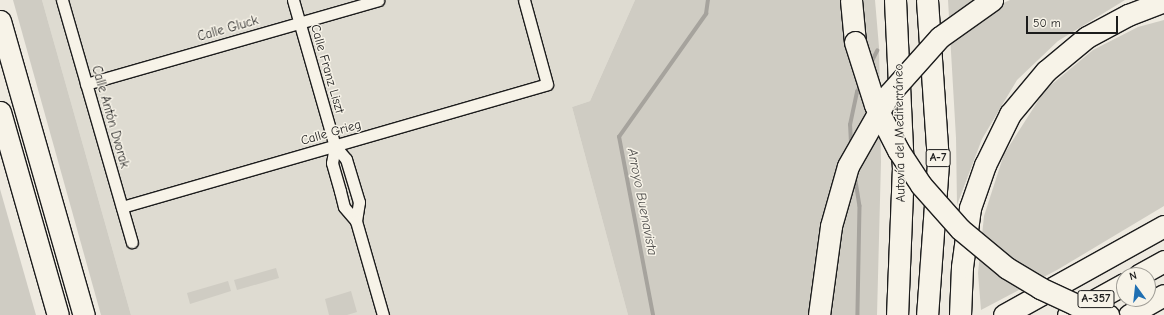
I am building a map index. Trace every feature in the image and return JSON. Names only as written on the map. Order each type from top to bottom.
[{"type":"highway","points":[[851,0],[855,42],[875,105],[898,150],[921,185],[960,229],[1007,268],[1040,288],[1074,304],[1108,315]]},
{"type":"highway","name":"Autovía del Mediterráneo","points":[[895,0],[903,167],[897,315]]},
{"type":"highway","name":"A-7","points":[[927,0],[938,163],[927,315]]},
{"type":"highway","points":[[819,315],[831,226],[848,166],[889,94],[940,37],[992,0]]},
{"type":"highway","points":[[960,315],[962,267],[970,208],[985,165],[1010,114],[1046,71],[1087,37],[1128,15],[1164,1]]},
{"type":"highway","points":[[0,22],[84,315]]},
{"type":"highway","points":[[0,112],[58,315]]},
{"type":"highway","points":[[1004,315],[1164,226]]},
{"type":"highway","points":[[1153,267],[1164,261]]},
{"type":"highway","name":"A-357","points":[[1068,315],[1116,288]]},
{"type":"highway","name":"A-357","points":[[1129,315],[1164,296]]},
{"type":"street","name":"Calle Antón Dvorak","points":[[62,0],[132,242]]},
{"type":"street","name":"Calle Franz Liszt","points":[[293,0],[335,146],[346,159],[359,202],[356,221],[384,315]]},
{"type":"street","name":"Calle Gluck","points":[[86,84],[378,0]]},
{"type":"street","name":"Calle Grieg","points":[[122,207],[547,84],[524,0]]},
{"type":"shaded area","points":[[13,0],[42,0],[131,315],[101,315]]},
{"type":"shaded area","points":[[42,0],[635,0],[590,101],[572,107],[628,315],[131,315]]},
{"type":"shaded area","points":[[635,0],[841,0],[847,42],[857,0],[875,0],[879,47],[881,162],[877,315],[628,315],[572,107],[590,101]]},
{"type":"shaded area","points":[[948,0],[979,0],[999,5],[1010,0],[1125,0],[1058,41],[1017,80],[982,139],[957,205],[956,138]]},
{"type":"shaded area","points":[[1164,20],[1164,206],[1057,270],[981,310],[978,273],[984,216],[1004,154],[1045,90],[1093,50],[1138,27]]},
{"type":"shaded area","points":[[0,189],[36,315],[0,315]]},
{"type":"shaded area","points":[[276,268],[279,278],[237,290],[234,280]]},
{"type":"shaded area","points":[[228,281],[231,291],[190,304],[187,293]]},
{"type":"shaded area","points":[[351,291],[357,312],[347,315],[329,315],[325,299]]},
{"type":"waterway","name":"Arroyo Buenavista","points":[[653,315],[619,137],[706,14],[708,0]]},
{"type":"waterway","points":[[870,65],[877,51]]},
{"type":"waterway","points":[[851,143],[850,125],[857,92],[861,85]]},
{"type":"waterway","points":[[855,175],[860,206],[858,315]]}]
